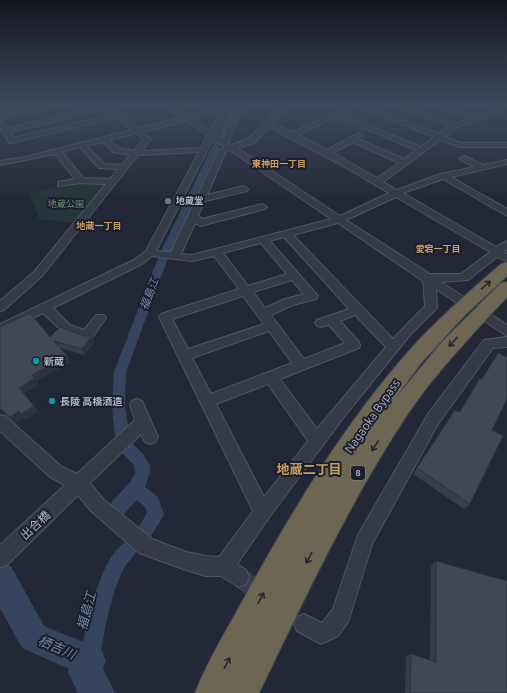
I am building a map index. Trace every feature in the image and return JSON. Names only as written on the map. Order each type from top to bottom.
[{"type":"highway","name":"Nagaoka Bypass","points":[[211,693],[252,641],[400,408],[473,309],[507,267]]},
{"type":"highway","name":"Nagaoka Bypass","points":[[473,309],[507,287]]},
{"type":"highway","name":"Nagaoka Bypass","points":[[242,693],[252,641]]},
{"type":"street","points":[[9,136],[12,141],[31,136]]},
{"type":"street","points":[[0,163],[116,136]]},
{"type":"street","points":[[0,307],[38,274],[111,182],[148,139],[145,136]]},
{"type":"street","points":[[154,254],[211,136]]},
{"type":"street","points":[[214,136],[507,331]]},
{"type":"street","points":[[173,256],[229,136]]},
{"type":"street","points":[[224,144],[250,141],[255,136]]},
{"type":"street","points":[[296,136],[507,258]]},
{"type":"street","points":[[326,154],[357,136]]},
{"type":"street","points":[[390,136],[422,150]]},
{"type":"street","points":[[377,182],[440,137],[460,145],[507,144]]},
{"type":"street","points":[[104,139],[117,151],[135,153],[204,150]]},
{"type":"street","points":[[353,139],[404,162]]},
{"type":"street","points":[[82,145],[102,166],[124,167]]},
{"type":"street","points":[[56,151],[80,180]]},
{"type":"street","points":[[464,158],[481,167]]},
{"type":"street","points":[[0,329],[154,254],[192,258],[264,240],[338,220],[396,193],[443,176],[507,162]]},
{"type":"street","points":[[443,176],[507,213]]},
{"type":"street","points":[[61,184],[80,180],[111,182]]},
{"type":"street","points":[[200,199],[244,189]]},
{"type":"street","points":[[192,216],[196,217],[200,223],[262,207]]},
{"type":"street","points":[[287,234],[386,341],[394,346]]},
{"type":"street","points":[[263,314],[289,302],[312,296],[264,240]]},
{"type":"street","points":[[428,278],[464,278],[507,244]]},
{"type":"street","points":[[217,252],[300,365]]},
{"type":"street","points":[[264,510],[257,502],[183,356],[165,317],[295,275]]},
{"type":"street","points":[[0,421],[56,472],[146,546],[186,561],[232,572],[264,510],[394,346],[431,307],[428,278]]},
{"type":"street","points":[[44,307],[66,328],[87,336],[100,318]]},
{"type":"street","points":[[206,402],[354,345],[327,321],[358,310]]},
{"type":"street","points":[[183,356],[271,326]]},
{"type":"street","points":[[304,624],[321,634],[331,629],[341,615],[364,542],[433,419],[489,343],[507,342]]},
{"type":"street","points":[[271,377],[318,442]]},
{"type":"street","points":[[137,405],[140,424],[150,437]]},
{"type":"street","name":"出合橋","points":[[0,558],[75,488],[140,424]]},
{"type":"green space","name":"地蔵公園","points":[[82,181],[105,183],[106,185],[74,223],[39,219],[30,194]]},
{"type":"building","points":[[30,313],[50,337],[60,327],[84,336],[92,336],[82,349],[54,341],[67,356],[32,375],[35,378],[19,388],[34,406],[21,414],[19,411],[10,417],[0,407],[0,327]]},
{"type":"building","points":[[498,353],[507,357],[507,399],[492,430],[503,436],[470,504],[417,468],[455,410],[460,412],[480,378],[482,379]]},
{"type":"building","points":[[436,561],[507,581],[507,693],[410,693],[411,654],[436,662]]},
{"type":"waterway","name":"福島江","points":[[115,511],[131,495],[143,473],[139,460],[126,447],[122,436],[118,408],[120,372],[165,253],[221,136]]},
{"type":"waterway","name":"福島江","points":[[136,489],[152,503],[156,515],[143,533]]},
{"type":"waterway","name":"福島江","points":[[89,661],[101,606],[116,564],[128,550]]},
{"type":"waterway","name":"栖吉川","points":[[0,577],[33,637],[89,661],[85,672],[98,693]]},
{"type":"tunnel","points":[[239,577],[265,596]]},
{"type":"place","name":"地蔵堂","points":[[168,201]]},
{"type":"place","name":"新蔵","points":[[36,361]]},
{"type":"place","name":"長陵 高橋酒造","points":[[52,401]]},
{"type":"district","name":"東神田一丁目","points":[[279,164]]},
{"type":"district","name":"地蔵一丁目","points":[[99,226]]},
{"type":"district","name":"愛宕一丁目","points":[[438,249]]},
{"type":"district","name":"地蔵二丁目","points":[[309,469]]}]
